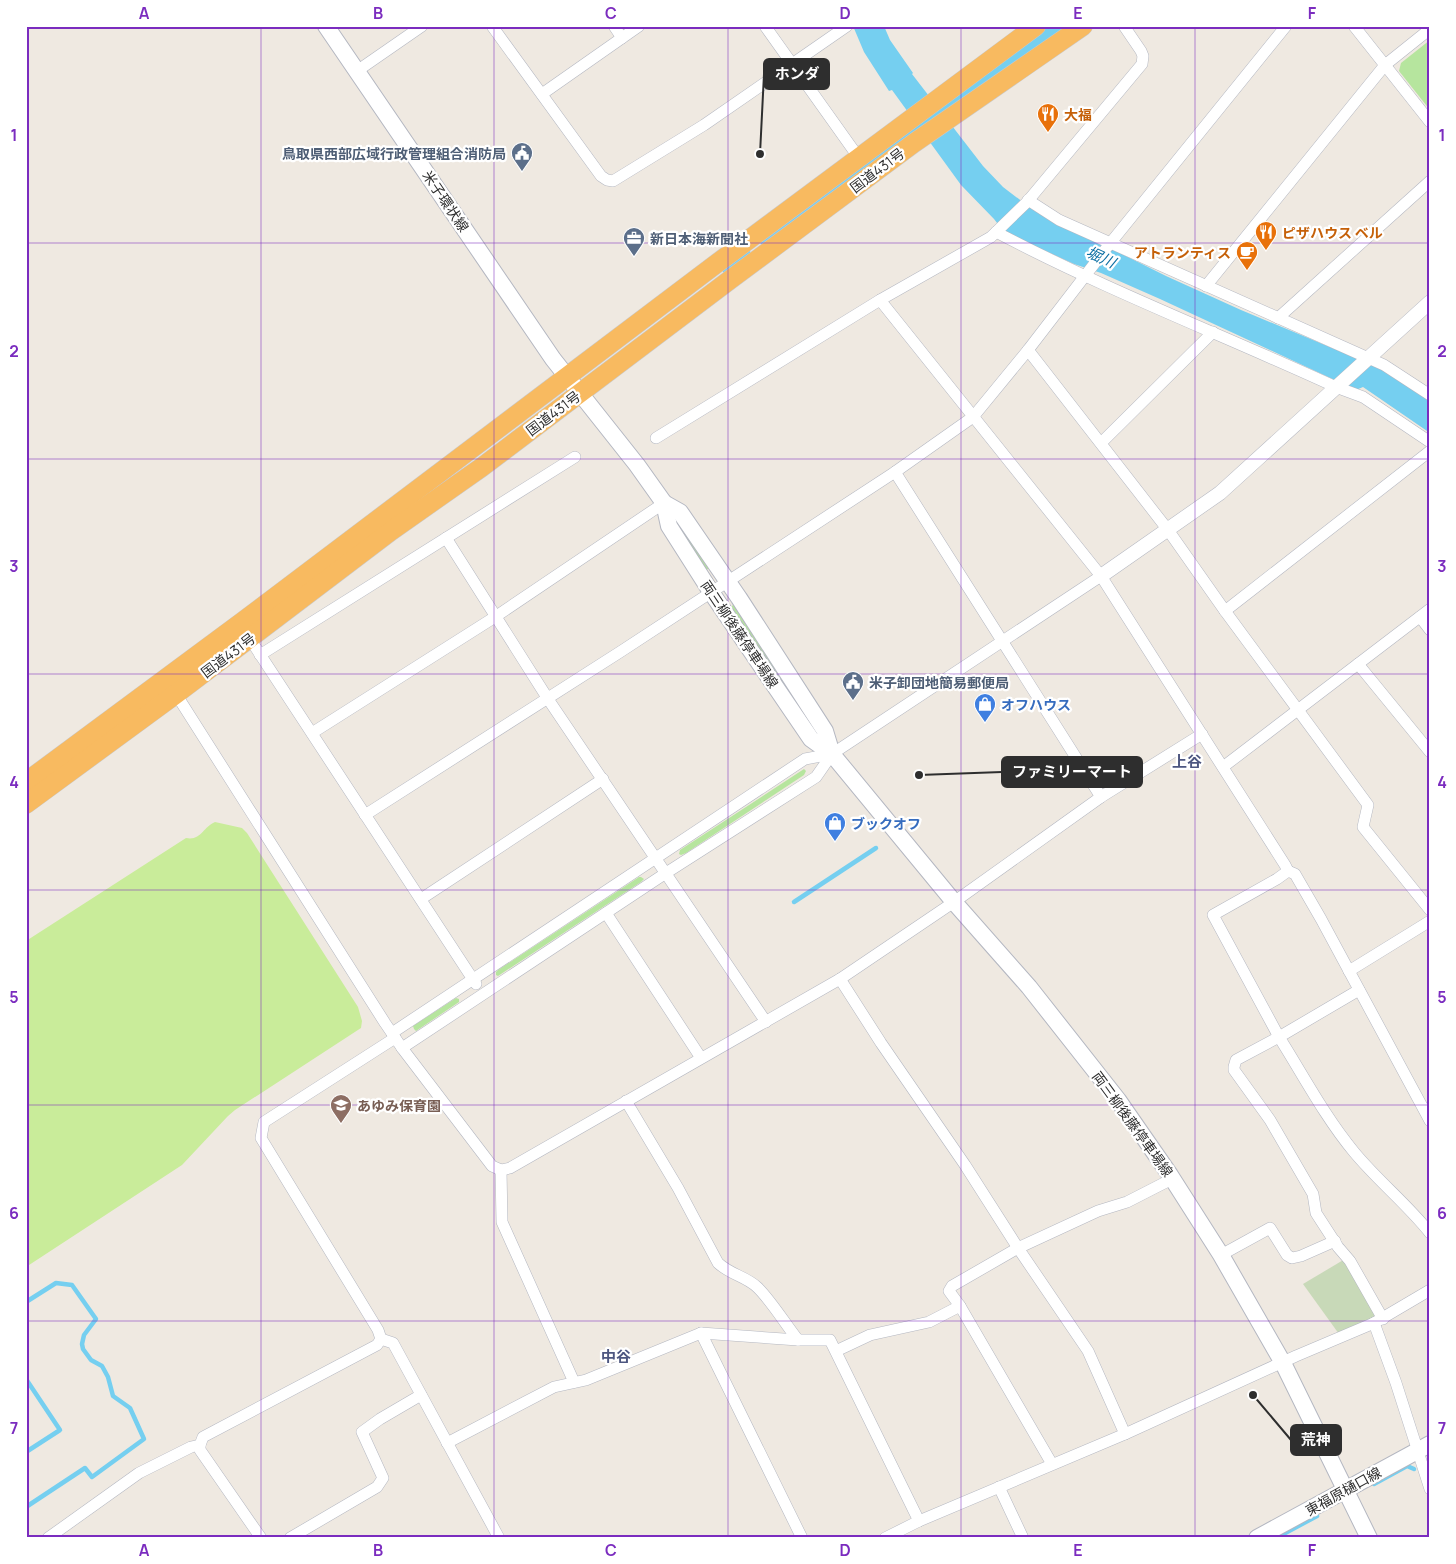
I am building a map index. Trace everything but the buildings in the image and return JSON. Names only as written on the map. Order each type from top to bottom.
[{"type":"highway","name":"国道431号","points":[[26,782],[1036,26]]},
{"type":"highway","name":"国道431号","points":[[26,804],[250,639],[391,531],[482,467],[914,143],[1084,26]]},
{"type":"main road","name":"米子環状線","points":[[326,26],[566,376]]},
{"type":"main road","name":"両三柳後藤停車場線","points":[[566,376],[637,465],[664,503],[669,526],[711,592],[811,739],[832,754],[954,902],[1029,987],[1118,1100],[1221,1255],[1283,1363],[1369,1538]]},
{"type":"main road","name":"両三柳後藤停車場線","points":[[664,503],[680,512],[727,581],[825,731],[832,754]]},
{"type":"main road","name":"東福原樋口線","points":[[1257,1538],[1423,1447]]},
{"type":"street","points":[[357,71],[422,26]]},
{"type":"street","points":[[614,26],[622,38]]},
{"type":"street","points":[[542,94],[639,26]]},
{"type":"street","points":[[765,26],[859,158]]},
{"type":"street","points":[[496,28],[601,176],[613,181],[704,125],[847,26]]},
{"type":"street","points":[[656,438],[880,300],[991,237],[1028,201],[1142,64],[1141,51],[1124,26]]},
{"type":"street","points":[[365,815],[548,699],[895,472],[973,417],[1286,26]]},
{"type":"street","points":[[1354,26],[1430,122]]},
{"type":"street","points":[[1206,286],[1385,65],[1430,30]]},
{"type":"street","points":[[1278,318],[1430,181]]},
{"type":"street","points":[[1028,201],[1059,220],[1384,364],[1430,395]]},
{"type":"street","points":[[998,230],[1035,252],[1085,275],[1336,387],[1363,397],[1430,442]]},
{"type":"street","points":[[880,300],[1101,576],[1288,871],[1295,874],[1430,1121]]},
{"type":"street","points":[[402,1048],[666,873],[816,777],[832,754],[1101,576],[1220,493],[1430,302]]},
{"type":"street","points":[[1101,443],[1213,332]]},
{"type":"street","points":[[1028,350],[1168,530],[1225,611],[1368,805],[1363,827],[1430,910]]},
{"type":"street","points":[[1225,611],[1430,451]]},
{"type":"street","points":[[260,655],[575,457]]},
{"type":"street","points":[[895,472],[1101,797]]},
{"type":"street","points":[[312,733],[495,617],[664,503]]},
{"type":"street","points":[[446,538],[548,699],[766,1022]]},
{"type":"street","points":[[1223,767],[1430,609]]},
{"type":"street","points":[[1420,617],[1430,630]]},
{"type":"street","points":[[250,639],[482,994]]},
{"type":"street","points":[[1358,664],[1430,752]]},
{"type":"street","points":[[176,694],[402,1048],[492,1166],[500,1170],[510,1168],[840,979],[954,902],[1101,797],[1202,734]]},
{"type":"street","points":[[499,1538],[393,1343],[381,1339],[373,1321],[261,1138],[264,1122],[394,1036],[472,979],[805,759],[832,754]]},
{"type":"street","points":[[421,899],[603,779]]},
{"type":"street","points":[[1288,871],[1213,915],[1279,1037],[1319,1102],[1354,1151],[1430,1233]]},
{"type":"street","points":[[606,913],[702,1058]]},
{"type":"street","points":[[1349,970],[1430,921]]},
{"type":"street","points":[[840,979],[1088,1351],[1124,1434]]},
{"type":"street","points":[[1360,990],[1236,1060],[1234,1070],[1270,1120],[1313,1194],[1316,1212],[1350,1260],[1379,1321],[1396,1383],[1423,1447],[1430,1489]]},
{"type":"street","points":[[626,1101],[678,1188],[718,1263],[727,1271],[746,1279],[758,1288],[798,1340]]},
{"type":"street","points":[[500,1170],[502,1222],[574,1382]]},
{"type":"street","points":[[1052,1464],[960,1306],[949,1292],[952,1286],[1018,1248],[1098,1211],[1127,1202],[1172,1179]]},
{"type":"street","points":[[1221,1255],[1270,1228],[1287,1255],[1292,1258],[1335,1241]]},
{"type":"street","points":[[885,1538],[1379,1321],[1430,1290]]},
{"type":"street","points":[[836,1351],[870,1335],[929,1322],[960,1306]]},
{"type":"street","points":[[701,1333],[802,1538]]},
{"type":"street","points":[[447,1443],[554,1387],[586,1380],[701,1333],[798,1340],[830,1340],[919,1522]]},
{"type":"street","points":[[261,1538],[200,1450],[203,1437],[377,1346],[381,1339]]},
{"type":"street","points":[[290,1538],[377,1487],[383,1478],[362,1432],[421,1395]]},
{"type":"street","points":[[48,1538],[139,1473],[191,1447],[200,1445]]},
{"type":"street","points":[[999,1487],[1023,1538]]},
{"type":"green space","points":[[1060,26],[1069,26],[952,103]]},
{"type":"green space","points":[[1430,40],[1430,110],[1399,71],[1401,63]]},
{"type":"green space","points":[[677,519],[709,567],[708,569],[706,570],[675,523]]},
{"type":"green space","points":[[734,604],[815,729],[813,730],[731,607]]},
{"type":"green space","points":[[804,769],[806,771],[804,775],[686,853],[679,854],[680,850]]},
{"type":"green space","points":[[215,822],[242,828],[247,833],[358,1007],[362,1021],[361,1028],[235,1110],[182,1165],[26,1267],[26,941],[186,838],[199,836]]},
{"type":"green space","points":[[639,877],[644,879],[498,976],[496,975],[498,970]]},
{"type":"green space","points":[[456,998],[459,999],[459,1002],[416,1031],[414,1029],[413,1026]]},
{"type":"green space","points":[[1345,1259],[1378,1318],[1339,1334],[1303,1284]]},
{"type":"water","name":"堀川","points":[[853,26],[884,26],[890,40],[912,74],[983,166],[1003,187],[1032,209],[1166,276],[1241,310],[1380,368],[1430,400],[1430,433],[1363,387],[1356,390],[1160,299],[1101,273],[1074,264],[1004,232],[961,185],[892,90],[889,91],[864,52]]},
{"type":"water","points":[[1054,26],[1059,26],[1028,46]]},
{"type":"waterway","points":[[928,119],[1056,26]]},
{"type":"waterway","points":[[762,242],[921,124]]},
{"type":"waterway","points":[[725,271],[748,252]]},
{"type":"waterway","points":[[794,902],[876,848]]},
{"type":"waterway","points":[[26,1302],[56,1283],[72,1285],[96,1319],[84,1335],[83,1349],[91,1360],[102,1366],[108,1377],[113,1396],[130,1408],[144,1439],[92,1477],[85,1468],[26,1507]]},
{"type":"waterway","points":[[26,1379],[60,1430],[26,1452]]},
{"type":"waterway","points":[[1374,1484],[1407,1466],[1414,1469]]},
{"type":"waterway","points":[[1276,1538],[1317,1516]]},
{"type":"place","name":"大福","points":[[1048,133]]},
{"type":"place","name":"ホンダ","points":[[760,154]]},
{"type":"place","name":"鳥取県西部広域行政管理組合消防局","points":[[522,172]]},
{"type":"place","name":"ピザハウス ベル","points":[[1266,251]]},
{"type":"place","name":"新日本海新聞社","points":[[634,257]]},
{"type":"place","name":"アトランティス","points":[[1247,271]]},
{"type":"place","name":"米子卸団地簡易郵便局","points":[[853,701]]},
{"type":"place","name":"オフハウス","points":[[985,723]]},
{"type":"place","name":"ファミリーマート","points":[[919,775]]},
{"type":"place","name":"ブックオフ","points":[[835,842]]},
{"type":"place","name":"あゆみ保育園","points":[[341,1124]]},
{"type":"place","name":"荒神","points":[[1253,1395]]},
{"type":"district","name":"上谷","points":[[1187,761]]},
{"type":"district","name":"中谷","points":[[616,1356]]}]
